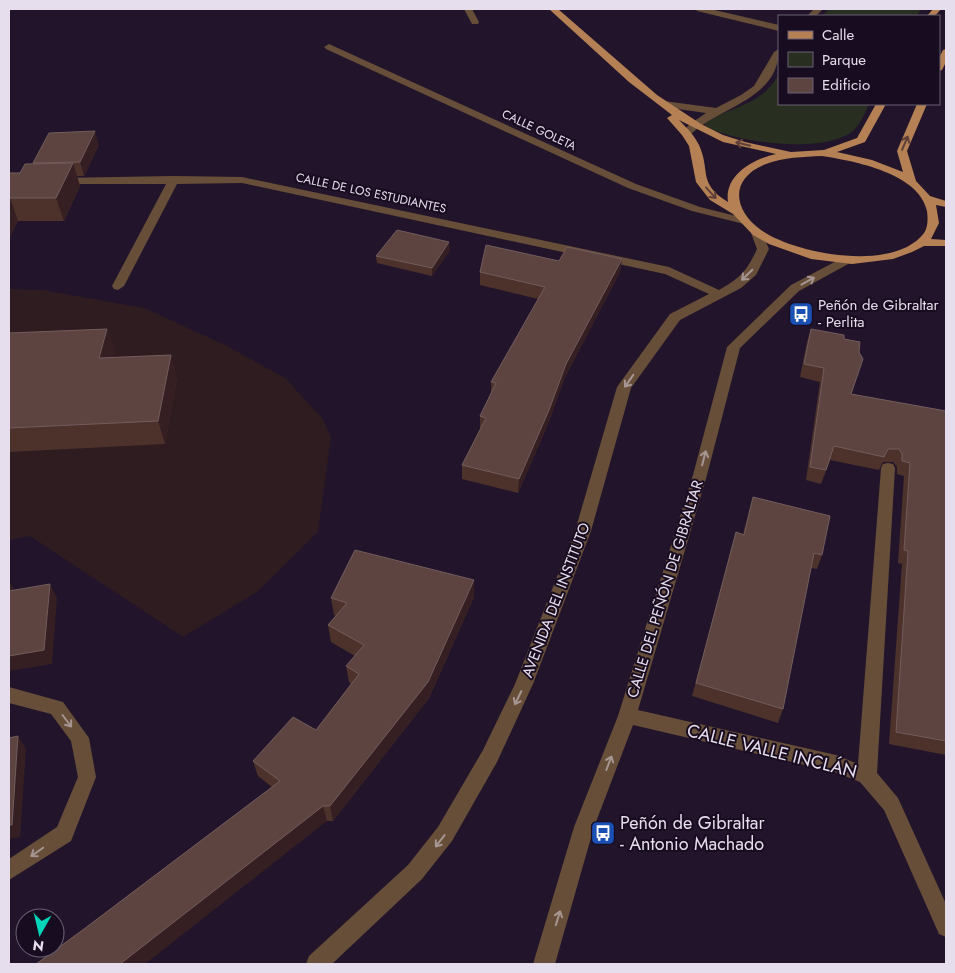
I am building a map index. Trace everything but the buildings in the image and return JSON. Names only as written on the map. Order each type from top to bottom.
[{"type":"main road","points":[[553,9],[690,129],[790,154]]},
{"type":"main road","points":[[940,66],[946,52]]},
{"type":"main road","points":[[653,96],[690,129],[701,182],[714,198],[740,216],[757,232],[784,246],[812,256],[846,260],[878,259],[904,253],[922,242],[933,228],[933,212],[927,199],[911,183],[887,169],[863,161],[822,153],[790,154],[758,162],[740,176],[732,192],[740,216]]},
{"type":"main road","points":[[822,153],[861,140],[880,105]]},
{"type":"main road","points":[[911,183],[902,151],[922,105]]},
{"type":"main road","points":[[927,199],[946,204]]},
{"type":"main road","points":[[922,242],[946,243]]},
{"type":"street","points":[[468,9],[475,22]]},
{"type":"street","points":[[700,9],[778,28]]},
{"type":"street","name":"CALLE GOLETA","points":[[329,47],[632,186],[696,208],[740,216]]},
{"type":"street","points":[[690,129],[715,110],[755,91],[762,83],[778,54]]},
{"type":"street","points":[[664,104],[715,110]]},
{"type":"street","points":[[118,286],[174,179]]},
{"type":"street","name":"CALLE DE LOS ESTUDIANTES","points":[[48,181],[242,180],[669,271],[718,294]]},
{"type":"street","name":"AVENIDA DEL INSTITUTO","points":[[317,964],[415,872],[445,834],[490,756],[524,684],[583,531],[624,388],[675,317],[737,285],[752,272],[763,249],[757,232]]},
{"type":"street","name":"CALLE DEL PEÑÓN DE GIBRALTAR","points":[[544,964],[584,827],[627,716],[700,475],[734,347],[796,288],[846,260]]},
{"type":"street","points":[[867,776],[888,468]]},
{"type":"street","points":[[9,695],[57,708],[80,738],[87,777],[64,834],[9,870]]},
{"type":"street","name":"CALLE VALLE INCLÁN","points":[[627,716],[836,764],[867,776],[891,804],[946,927]]},
{"type":"shaded area","points":[[9,289],[43,290],[144,308],[223,344],[285,378],[322,418],[331,437],[318,532],[257,592],[183,637],[30,536],[9,540]]},
{"type":"green space","points":[[829,9],[922,9],[917,15],[823,15]]},
{"type":"green space","points":[[778,76],[778,105],[869,105],[861,121],[854,130],[841,138],[823,142],[781,144],[758,141],[719,132],[705,126],[705,123],[715,117],[755,99],[772,85]]},
{"type":"place","name":"Peñón de Gibraltar - Perlita","points":[[801,314]]},
{"type":"place","name":"Peñón de Gibraltar - Antonio Machado","points":[[603,833]]}]
